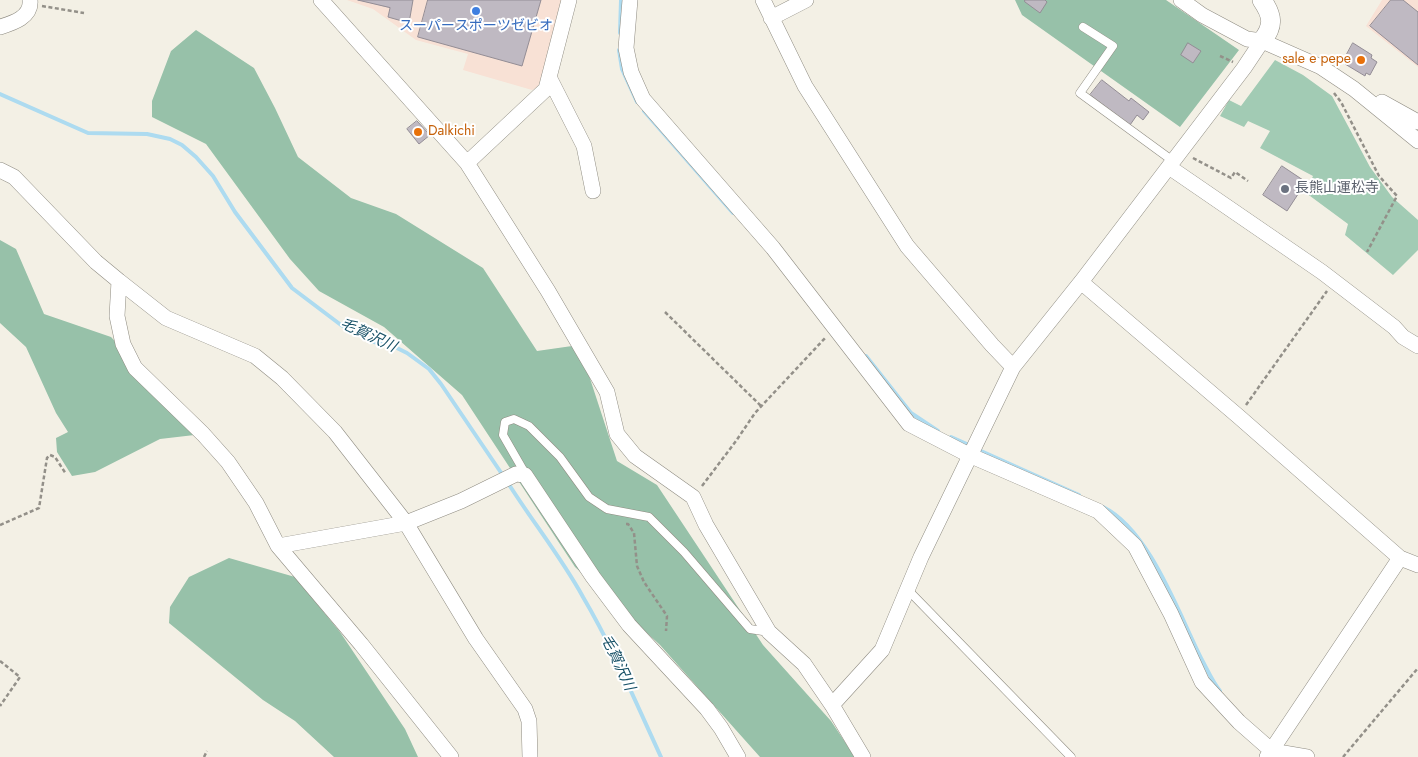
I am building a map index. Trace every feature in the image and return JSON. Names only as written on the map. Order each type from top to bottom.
[{"type":"street","points":[[321,0],[467,163],[548,290],[607,392],[616,434],[635,456],[693,497],[706,525],[769,632],[804,664],[832,705],[863,757]]},
{"type":"street","points":[[467,163],[546,89],[569,0]]},
{"type":"street","points":[[630,0],[626,48],[631,72],[643,99],[773,248],[909,424],[969,455],[1098,512],[1135,546],[1171,614],[1202,682],[1270,754],[1307,757]]},
{"type":"street","points":[[763,0],[804,86],[907,246],[1013,367]]},
{"type":"street","points":[[771,18],[806,0]]},
{"type":"street","points":[[1181,0],[1202,15],[1247,39],[1262,41],[1321,67],[1354,89],[1418,141]]},
{"type":"street","points":[[832,705],[882,650],[921,557],[1013,367],[1081,282],[1269,32],[1271,19],[1269,9],[1262,0]]},
{"type":"street","points":[[0,27],[22,18],[30,2]]},
{"type":"street","points":[[550,77],[584,146],[593,191]]},
{"type":"street","points":[[1354,89],[1418,122]]},
{"type":"street","points":[[1174,160],[1394,327],[1403,337],[1418,346]]},
{"type":"street","points":[[0,170],[14,177],[96,262],[166,318],[255,356],[336,432],[406,523],[476,639],[525,709],[528,721],[528,754]]},
{"type":"street","points":[[119,281],[117,316],[123,344],[135,368],[203,434],[228,462],[256,503],[278,546],[362,644],[451,757]]},
{"type":"street","points":[[1081,282],[1400,558],[1418,566]]},
{"type":"street","points":[[278,546],[406,523],[513,476],[525,475],[593,577],[629,625],[707,709],[738,757]]},
{"type":"street","points":[[1270,754],[1400,558]]},
{"type":"lane","points":[[1083,27],[1113,46],[1080,93],[1174,160]]},
{"type":"lane","points":[[537,494],[503,435],[505,422],[514,419],[529,426],[560,457],[589,497],[607,509],[649,517],[684,552],[750,629],[769,632]]},
{"type":"lane","points":[[908,590],[1071,757]]},
{"type":"path","points":[[30,2],[84,13]]},
{"type":"path","points":[[1329,87],[1341,102],[1379,176],[1397,196],[1367,252]]},
{"type":"path","points":[[1174,160],[1231,178],[1235,172],[1248,182]]},
{"type":"path","points":[[1238,416],[1334,281]]},
{"type":"path","points":[[665,312],[762,406]]},
{"type":"path","points":[[693,497],[762,406],[835,328]]},
{"type":"path","points":[[0,525],[39,508],[47,458],[50,456],[55,457],[66,474]]},
{"type":"path","points":[[607,509],[609,517],[628,524],[634,533],[637,566],[644,582],[667,616],[666,631]]},
{"type":"path","points":[[0,661],[20,677],[0,706]]},
{"type":"path","points":[[1343,757],[1418,668]]},
{"type":"path","points":[[204,757],[207,751]]},
{"type":"shaded area","points":[[347,0],[564,0],[542,85],[532,90],[463,70],[468,54],[416,40],[373,9]]},
{"type":"shaded area","points":[[1382,0],[1418,0],[1418,67],[1366,26]]},
{"type":"green space","points":[[1015,0],[1166,0],[1239,50],[1180,127],[1022,15]]},
{"type":"green space","points":[[196,30],[254,68],[298,157],[351,198],[396,214],[483,268],[537,351],[579,345],[617,461],[657,485],[763,645],[831,721],[855,757],[760,757],[660,645],[575,567],[462,395],[384,327],[319,291],[290,259],[206,144],[152,117],[152,101],[171,51]]},
{"type":"green space","points":[[1275,60],[1303,75],[1332,96],[1370,167],[1392,197],[1418,220],[1418,250],[1393,275],[1345,235],[1348,224],[1306,193],[1313,176],[1260,148],[1270,131],[1248,121],[1244,127],[1220,116],[1229,100],[1241,106]]},
{"type":"green space","points":[[0,240],[16,249],[44,314],[111,337],[203,434],[160,439],[95,472],[72,476],[57,452],[56,438],[68,432],[56,413],[26,347],[0,323]]},
{"type":"green space","points":[[229,558],[295,577],[340,632],[405,729],[418,757],[334,757],[295,721],[263,700],[169,623],[170,607],[189,577]]},
{"type":"building","points":[[358,0],[413,0],[409,23],[388,17],[390,8]]},
{"type":"building","points":[[428,0],[541,0],[522,66],[418,37]]},
{"type":"building","points":[[1025,0],[1045,0],[1047,2],[1040,13],[1025,2]]},
{"type":"building","points":[[1391,0],[1403,0],[1418,12],[1418,65],[1370,26]]},
{"type":"building","points":[[1188,43],[1201,51],[1193,63],[1181,55]]},
{"type":"building","name":"sale e pepe","points":[[1353,43],[1372,55],[1371,58],[1377,62],[1370,75],[1366,73],[1365,76],[1345,64],[1350,56],[1347,54]]},
{"type":"building","points":[[1102,80],[1129,101],[1131,98],[1149,112],[1143,120],[1137,115],[1130,125],[1090,95]]},
{"type":"building","name":"Dalkichi","points":[[417,121],[430,135],[419,144],[407,129]]},
{"type":"building","name":"長熊山運松寺","points":[[1282,166],[1306,182],[1287,211],[1263,195]]},
{"type":"waterway","points":[[620,33],[621,0]]},
{"type":"waterway","points":[[619,50],[622,69],[637,102]]},
{"type":"waterway","name":"毛賀沢川","points":[[0,94],[88,133],[147,134],[170,139],[182,145],[213,176],[235,212],[292,288],[341,325],[374,342],[393,346],[407,353],[429,369],[504,477]]},
{"type":"waterway","points":[[644,111],[733,213]]},
{"type":"waterway","points":[[866,356],[911,413],[938,431]]},
{"type":"waterway","points":[[951,437],[969,445]]},
{"type":"waterway","points":[[981,451],[1079,495]]},
{"type":"waterway","name":"毛賀沢川","points":[[508,483],[565,568],[594,616],[661,757]]},
{"type":"waterway","points":[[1103,507],[1120,518],[1135,534],[1149,554],[1162,575],[1212,680],[1220,691]]},
{"type":"place","name":"スーパースポーツゼビオ","points":[[476,11]]},
{"type":"place","name":"sale e pepe","points":[[1361,60]]},
{"type":"place","name":"Dalkichi","points":[[418,132]]},
{"type":"place","name":"長熊山運松寺","points":[[1285,189]]}]
